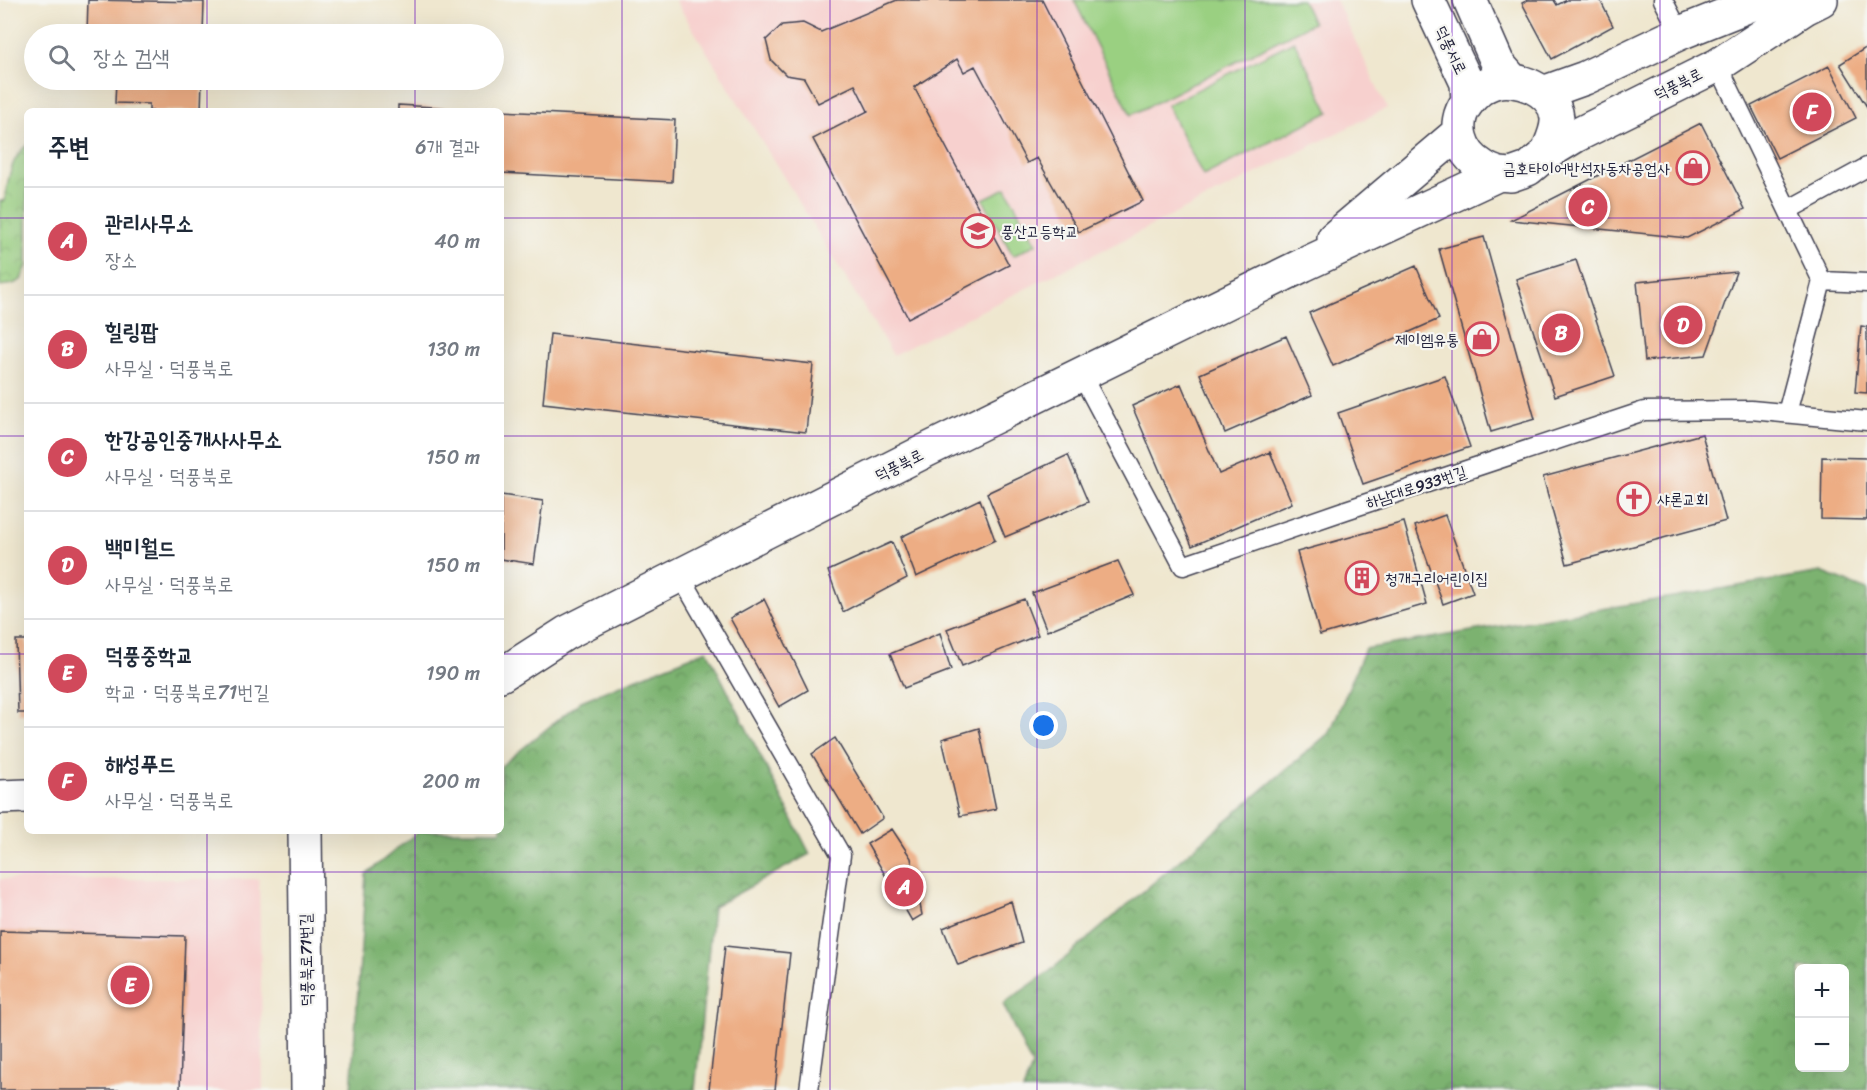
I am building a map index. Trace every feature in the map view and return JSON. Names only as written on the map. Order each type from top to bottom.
[{"type":"street","name":"덕풍서로","points":[[1428,0],[1467,83],[1468,102]]},
{"type":"street","points":[[1470,0],[1498,64],[1553,106],[1557,116],[1557,130],[1547,153]]},
{"type":"street","name":"덕풍북로","points":[[1468,102],[1473,95],[1491,83],[1508,79],[1528,87],[1586,78],[1680,33],[1755,3],[1813,4]]},
{"type":"street","name":"덕풍북로","points":[[504,673],[566,633],[1080,374],[1302,265],[1499,174],[1511,175],[1528,169],[1547,153],[1575,136],[1718,65],[1813,4]]},
{"type":"street","points":[[1468,102],[1461,110],[1458,133],[1467,152],[1481,166],[1499,174]]},
{"type":"street","name":"덕풍북로","points":[[1302,265],[1458,133]]},
{"type":"street","points":[[0,796],[24,796]]},
{"type":"street","name":"덕풍북로71번길","points":[[305,834],[308,1090]]},
{"type":"lane","points":[[1663,0],[1680,33]]},
{"type":"lane","points":[[1718,65],[1822,281],[1787,413]]},
{"type":"lane","points":[[1788,210],[1867,167]]},
{"type":"lane","points":[[1822,281],[1867,283]]},
{"type":"lane","name":"하남대로933번길","points":[[1080,374],[1183,566],[1644,411],[1751,410],[1867,421]]},
{"type":"lane","points":[[680,575],[841,855],[809,1090]]},
{"type":"shaded area","name":"풍산고등학교","points":[[675,0],[1336,0],[1387,108],[893,355]]},
{"type":"shaded area","points":[[0,879],[259,879],[263,1090],[0,1090]]},
{"type":"green space","points":[[1074,0],[1302,0],[1313,23],[1131,115]]},
{"type":"green space","points":[[1294,41],[1329,112],[1203,176],[1167,105]]},
{"type":"green space","points":[[24,148],[24,272],[21,280],[0,286],[0,201],[5,201],[13,163]]},
{"type":"green space","points":[[1006,188],[1036,244],[1013,256],[983,199]]},
{"type":"green space","points":[[1821,572],[1867,590],[1867,1090],[1023,1090],[1032,1066],[1003,1004],[1050,971],[1330,732],[1365,649]]},
{"type":"green space","points":[[707,650],[810,854],[713,907],[695,1090],[351,1090],[366,874],[415,834],[504,834],[504,764],[581,701]]},
{"type":"building","points":[[88,0],[204,2],[203,24],[87,24]]},
{"type":"building","points":[[897,0],[1042,0],[1143,201],[1079,232],[1037,158],[1027,163],[975,66],[964,72],[957,59],[914,87],[1009,265],[908,318],[813,139],[868,111],[855,85],[818,103],[804,78],[786,75],[771,60],[766,40],[782,25],[803,23],[821,32]]},
{"type":"building","points":[[1528,0],[1554,0],[1557,5],[1567,0],[1600,0],[1613,26],[1552,59],[1522,3]]},
{"type":"building","points":[[1867,47],[1867,107],[1840,64]]},
{"type":"building","points":[[1829,66],[1856,118],[1777,158],[1751,106]]},
{"type":"building","points":[[116,90],[202,90],[201,108],[149,108],[149,104],[115,103]]},
{"type":"building","points":[[398,105],[450,108],[398,108]]},
{"type":"building","points":[[504,111],[675,120],[672,182],[504,173]]},
{"type":"building","points":[[1701,123],[1745,209],[1687,238],[1511,220]]},
{"type":"building","points":[[1484,237],[1535,419],[1491,432],[1439,249]]},
{"type":"building","points":[[1576,260],[1615,376],[1555,396],[1516,279]]},
{"type":"building","points":[[1416,266],[1439,319],[1333,366],[1309,313]]},
{"type":"building","points":[[1736,272],[1706,355],[1645,361],[1637,282]]},
{"type":"building","points":[[1861,326],[1867,327],[1867,393],[1855,392]]},
{"type":"building","points":[[550,334],[813,364],[806,432],[543,403]]},
{"type":"building","points":[[1286,336],[1312,395],[1225,433],[1200,374]]},
{"type":"building","points":[[1445,376],[1470,447],[1363,484],[1338,413]]},
{"type":"building","points":[[1181,384],[1219,474],[1270,452],[1292,503],[1192,546],[1132,406]]},
{"type":"building","name":"샤론교회","points":[[1702,434],[1726,521],[1567,564],[1543,477]]},
{"type":"building","points":[[1068,455],[1088,502],[1005,537],[987,493]]},
{"type":"building","points":[[1822,457],[1867,458],[1867,520],[1821,519]]},
{"type":"building","points":[[504,495],[543,501],[534,564],[504,559]]},
{"type":"building","points":[[980,499],[995,540],[916,577],[901,537]]},
{"type":"building","points":[[1445,515],[1473,593],[1443,604],[1415,526]]},
{"type":"building","name":"청개구리어린이집","points":[[1404,522],[1427,604],[1320,635],[1297,552]]},
{"type":"building","points":[[892,542],[907,578],[843,612],[828,571]]},
{"type":"building","points":[[1118,561],[1134,595],[1047,631],[1032,593]]},
{"type":"building","points":[[764,599],[808,690],[779,707],[730,618]]},
{"type":"building","points":[[1024,599],[1038,635],[962,666],[947,629]]},
{"type":"building","points":[[940,633],[951,670],[904,688],[890,654]]},
{"type":"building","points":[[16,640],[24,640],[24,713],[18,713]]},
{"type":"building","points":[[979,728],[996,809],[960,816],[942,739]]},
{"type":"building","points":[[835,738],[883,818],[860,834],[812,754]]},
{"type":"building","points":[[892,829],[911,858],[922,915],[912,921],[867,844]]},
{"type":"building","points":[[1011,901],[1022,943],[958,965],[943,928]]},
{"type":"building","points":[[0,931],[185,936],[180,1090],[0,1090]]},
{"type":"building","points":[[725,946],[790,953],[775,1090],[709,1090]]},
{"type":"place","name":"해성푸드","points":[[1812,112]]},
{"type":"place","name":"금호타이어반석자동차공업사","points":[[1693,168]]},
{"type":"place","name":"한강공인중개사사무소","points":[[1588,207]]},
{"type":"place","name":"풍산고등학교","points":[[978,231]]},
{"type":"place","name":"백미월드","points":[[1683,325]]},
{"type":"place","name":"힐링팝","points":[[1561,333]]},
{"type":"place","name":"제이엠유통","points":[[1482,339]]},
{"type":"place","name":"샤론교회","points":[[1634,499]]},
{"type":"place","name":"청개구리어린이집","points":[[1362,578]]},
{"type":"place","name":"관리사무소","points":[[904,887]]},
{"type":"place","name":"덕풍중학교","points":[[130,985]]}]
